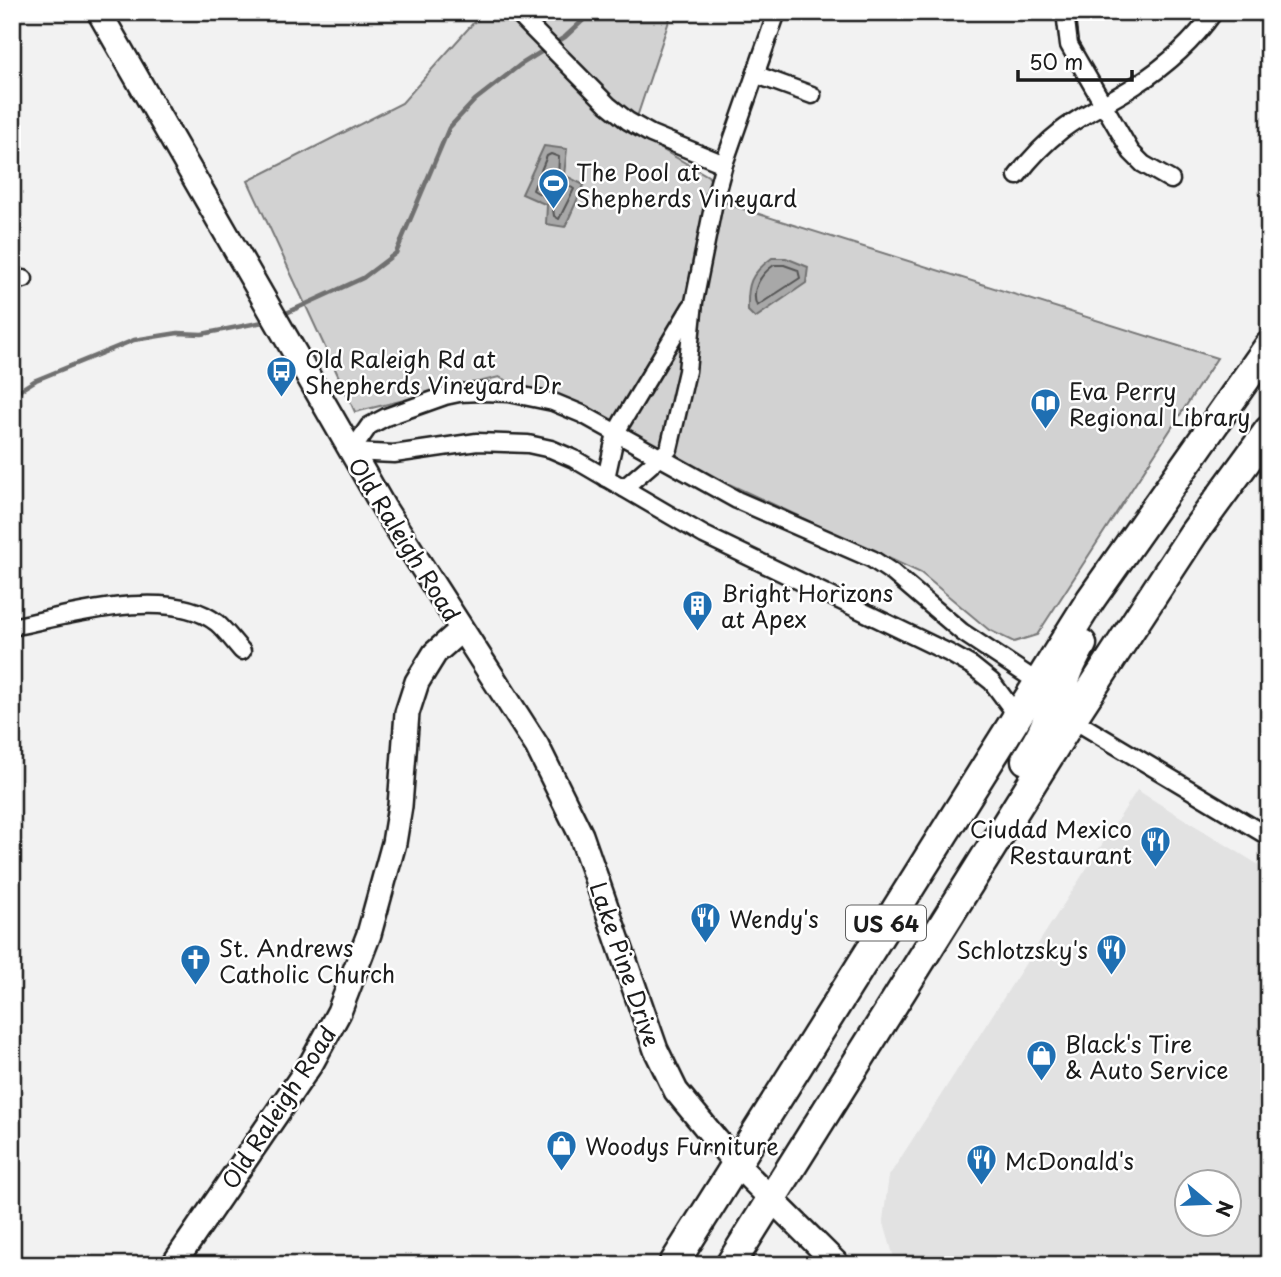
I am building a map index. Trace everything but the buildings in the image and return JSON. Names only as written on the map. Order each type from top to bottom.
[{"type":"highway","name":"US 64","points":[[673,1265],[1091,599],[1269,346]]},
{"type":"highway","name":"US 64","points":[[730,1265],[1072,719],[1193,534],[1269,430]]},
{"type":"highway","points":[[1072,719],[1063,698],[1064,680],[1172,485]]},
{"type":"highway","points":[[972,879],[974,854],[1042,732],[1050,710],[1048,693],[1038,683]]},
{"type":"main road","name":"Old Raleigh Road","points":[[99,12],[351,452],[461,630],[435,653],[417,682],[407,713],[400,806],[394,843],[369,934],[339,1012],[312,1062],[173,1265]]},
{"type":"main road","name":"Lake Pine Drive","points":[[461,630],[537,746],[581,835],[669,1081],[736,1164],[838,1265]]},
{"type":"street","points":[[516,12],[608,105],[628,121],[671,143],[724,164]]},
{"type":"street","points":[[624,488],[669,449],[687,371],[694,302],[708,229],[724,164],[778,12]]},
{"type":"street","points":[[1065,12],[1069,45],[1131,152],[1143,164],[1171,180]]},
{"type":"street","points":[[1017,176],[1031,158],[1063,129],[1136,85],[1168,61],[1187,45],[1214,12]]},
{"type":"street","points":[[757,75],[812,94]]},
{"type":"street","points":[[606,478],[617,433],[694,302]]},
{"type":"street","points":[[351,452],[369,426],[386,417],[459,393],[509,393],[553,402],[582,414],[737,500],[872,559],[893,573],[962,632],[1038,683]]},
{"type":"street","points":[[351,452],[394,454],[477,442],[528,444],[551,449],[574,459],[716,541],[972,666],[992,682],[1012,709],[1009,728]]},
{"type":"street","points":[[12,627],[112,606],[185,609],[216,623],[242,651]]},
{"type":"street","points":[[1072,719],[1269,837]]},
{"type":"shaded area","points":[[483,12],[672,12],[632,132],[708,176],[727,204],[1217,358],[1037,635],[1014,642],[989,630],[921,573],[499,377],[355,412],[248,181],[402,103]]},
{"type":"shaded area","points":[[1137,790],[1259,865],[1269,874],[1269,1265],[901,1265],[894,1258],[883,1220],[889,1176]]},
{"type":"water","points":[[544,146],[567,149],[564,175],[584,185],[565,227],[546,224],[547,205],[522,194]]},
{"type":"water","points":[[772,258],[786,258],[808,267],[806,283],[755,318],[748,311],[749,287],[754,275]]},
{"type":"waterway","points":[[282,315],[363,278],[396,253],[449,128],[475,100],[520,65],[565,37],[592,12]]},
{"type":"waterway","points":[[12,395],[36,380],[134,340],[178,333],[202,334],[268,321]]},
{"type":"place","name":"The Pool at Shepherds Vineyard","points":[[553,211]]},
{"type":"place","name":"Old Raleigh Rd at Shepherds Vineyard Dr","points":[[282,398]]},
{"type":"place","name":"Eva Perry Regional Library","points":[[1046,430]]},
{"type":"place","name":"Bright Horizons at Apex","points":[[698,632]]},
{"type":"place","name":"Ciudad Mexico Restaurant","points":[[1155,868]]},
{"type":"place","name":"Wendy's","points":[[706,945]]},
{"type":"place","name":"Schlotzsky's","points":[[1111,976]]},
{"type":"place","name":"St. Andrews Catholic Church","points":[[196,987]]},
{"type":"place","name":"Black's Tire & Auto Service","points":[[1042,1083]]},
{"type":"place","name":"Woodys Furniture","points":[[562,1172]]},
{"type":"place","name":"McDonald's","points":[[982,1187]]}]
